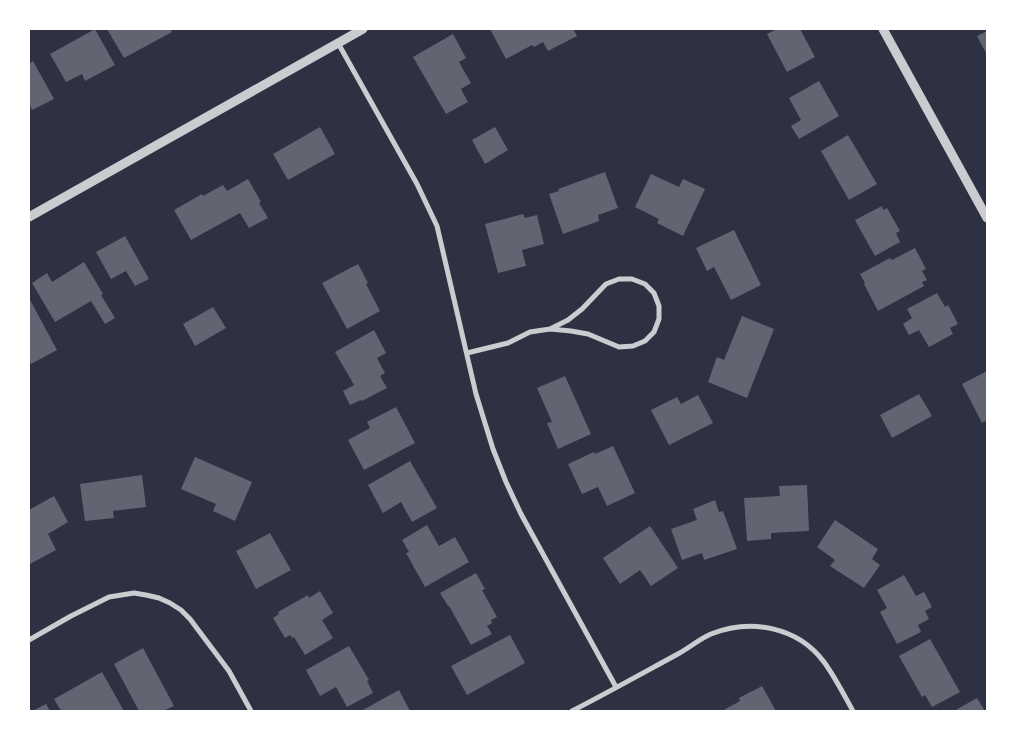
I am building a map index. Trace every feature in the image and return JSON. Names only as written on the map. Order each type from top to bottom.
[{"type":"street","points":[[29,217],[363,29]]},
{"type":"street","points":[[883,29],[987,218]]},
{"type":"street","points":[[338,43],[417,184],[436,226],[476,394],[492,448],[506,482],[521,514],[616,687]]},
{"type":"street","points":[[467,353],[508,344],[530,332],[550,329],[588,334],[619,347],[633,346],[645,341],[654,332],[659,319],[659,306],[654,293],[645,284],[632,279],[618,279],[606,284],[582,309],[568,320],[550,329]]},
{"type":"street","points":[[29,640],[109,597],[134,593],[159,598],[181,610],[190,619],[229,671],[251,711]]},
{"type":"street","points":[[572,711],[686,650],[709,635],[739,626],[755,626],[771,628],[786,633],[813,650],[824,662],[853,711]]},
{"type":"building","points":[[95,29],[115,65],[85,81],[82,74],[66,82],[50,54]]},
{"type":"building","points":[[107,29],[170,29],[172,32],[124,58]]},
{"type":"building","points":[[490,29],[573,29],[577,36],[548,51],[543,42],[534,47],[532,45],[506,59]]},
{"type":"building","points":[[777,29],[800,29],[815,57],[787,72],[767,34]]},
{"type":"building","points":[[987,31],[987,55],[977,36]]},
{"type":"building","points":[[453,34],[466,58],[459,62],[471,83],[461,89],[468,102],[446,114],[413,57]]},
{"type":"building","points":[[33,61],[54,99],[32,110],[29,103],[29,64]]},
{"type":"building","points":[[819,81],[839,116],[799,139],[791,126],[801,120],[789,98]]},
{"type":"building","points":[[320,127],[335,154],[288,180],[273,154]]},
{"type":"building","points":[[495,127],[508,150],[485,164],[472,140]]},
{"type":"building","points":[[848,135],[877,184],[849,200],[821,151]]},
{"type":"building","points":[[605,172],[618,208],[598,215],[599,221],[563,234],[549,194]]},
{"type":"building","points":[[651,174],[679,187],[683,179],[705,189],[683,236],[657,223],[659,219],[635,207]]},
{"type":"building","points":[[248,179],[268,218],[249,228],[240,213],[191,240],[174,210],[202,194],[203,196],[223,185],[227,191]]},
{"type":"building","points":[[882,206],[883,210],[887,208],[900,231],[896,233],[900,242],[875,256],[855,220]]},
{"type":"building","points":[[523,214],[525,218],[537,215],[544,244],[522,250],[526,266],[498,273],[485,224]]},
{"type":"building","points":[[734,230],[761,285],[731,300],[714,267],[707,271],[696,248]]},
{"type":"building","points":[[125,236],[149,279],[135,286],[126,271],[111,279],[96,252]]},
{"type":"building","points":[[915,248],[926,269],[922,271],[927,280],[922,282],[924,286],[878,311],[860,274],[890,258],[892,260]]},
{"type":"building","points":[[84,262],[115,318],[105,324],[91,301],[55,322],[32,283],[47,273],[52,282]]},
{"type":"building","points":[[358,264],[380,311],[347,329],[322,283]]},
{"type":"building","points":[[937,293],[945,307],[948,305],[958,324],[950,328],[953,334],[929,347],[919,330],[909,335],[903,324],[912,318],[907,309]]},
{"type":"building","points":[[29,298],[57,350],[31,364],[29,360]]},
{"type":"building","points":[[213,307],[226,328],[195,346],[183,324]]},
{"type":"building","points":[[742,316],[774,329],[747,398],[708,382],[717,357],[724,360]]},
{"type":"building","points":[[374,330],[386,353],[377,358],[385,373],[380,376],[387,388],[350,405],[343,391],[354,385],[335,352]]},
{"type":"building","points":[[987,371],[987,420],[982,423],[962,384]]},
{"type":"building","points":[[565,376],[591,434],[558,449],[547,423],[552,422],[537,388]]},
{"type":"building","points":[[919,394],[932,416],[892,438],[880,415]]},
{"type":"building","points":[[698,395],[713,423],[669,445],[651,410],[677,397],[681,404]]},
{"type":"building","points":[[396,407],[415,443],[364,470],[348,440],[370,428],[367,422]]},
{"type":"building","points":[[613,446],[635,493],[607,506],[598,487],[582,494],[568,464]]},
{"type":"building","points":[[195,457],[252,482],[235,521],[213,511],[216,504],[181,489]]},
{"type":"building","points":[[410,461],[437,508],[412,522],[401,502],[383,513],[368,485]]},
{"type":"building","points":[[142,475],[146,507],[113,511],[114,518],[85,521],[80,484]]},
{"type":"building","points":[[807,485],[809,531],[771,533],[771,539],[747,541],[744,498],[780,496],[779,486]]},
{"type":"building","points":[[54,496],[68,522],[48,534],[56,550],[30,564],[29,510]]},
{"type":"building","points":[[715,500],[719,512],[723,511],[737,549],[704,560],[702,553],[682,560],[671,529],[697,520],[693,509]]},
{"type":"building","points":[[835,520],[878,549],[872,559],[880,565],[864,588],[830,566],[835,560],[817,547]]},
{"type":"building","points":[[427,525],[439,546],[455,537],[469,562],[425,587],[406,553],[409,552],[402,540]]},
{"type":"building","points":[[650,526],[678,568],[651,586],[640,570],[620,584],[603,558]]},
{"type":"building","points":[[270,533],[291,570],[256,589],[236,551]]},
{"type":"building","points":[[476,573],[485,589],[482,590],[497,617],[491,620],[492,623],[487,626],[492,634],[471,645],[440,593]]},
{"type":"building","points":[[904,575],[916,596],[924,592],[932,607],[925,611],[929,619],[918,625],[921,632],[897,644],[880,612],[887,608],[877,590]]},
{"type":"building","points":[[320,591],[333,613],[322,620],[333,638],[305,655],[294,637],[292,638],[290,635],[285,638],[273,618],[279,614],[278,612],[308,595],[309,598]]},
{"type":"building","points":[[510,635],[525,663],[467,695],[451,666]]},
{"type":"building","points":[[930,639],[960,692],[932,707],[925,695],[922,697],[899,656]]},
{"type":"building","points":[[349,646],[369,680],[367,681],[373,693],[347,707],[336,687],[320,696],[306,670]]},
{"type":"building","points":[[143,648],[174,706],[163,711],[139,711],[114,664]]},
{"type":"building","points":[[102,672],[124,711],[61,711],[54,699]]},
{"type":"building","points":[[762,686],[776,711],[722,711],[740,701],[739,698]]},
{"type":"building","points":[[399,690],[410,711],[361,711]]},
{"type":"building","points":[[977,698],[985,711],[954,711]]},
{"type":"building","points":[[46,704],[50,711],[32,711]]}]
